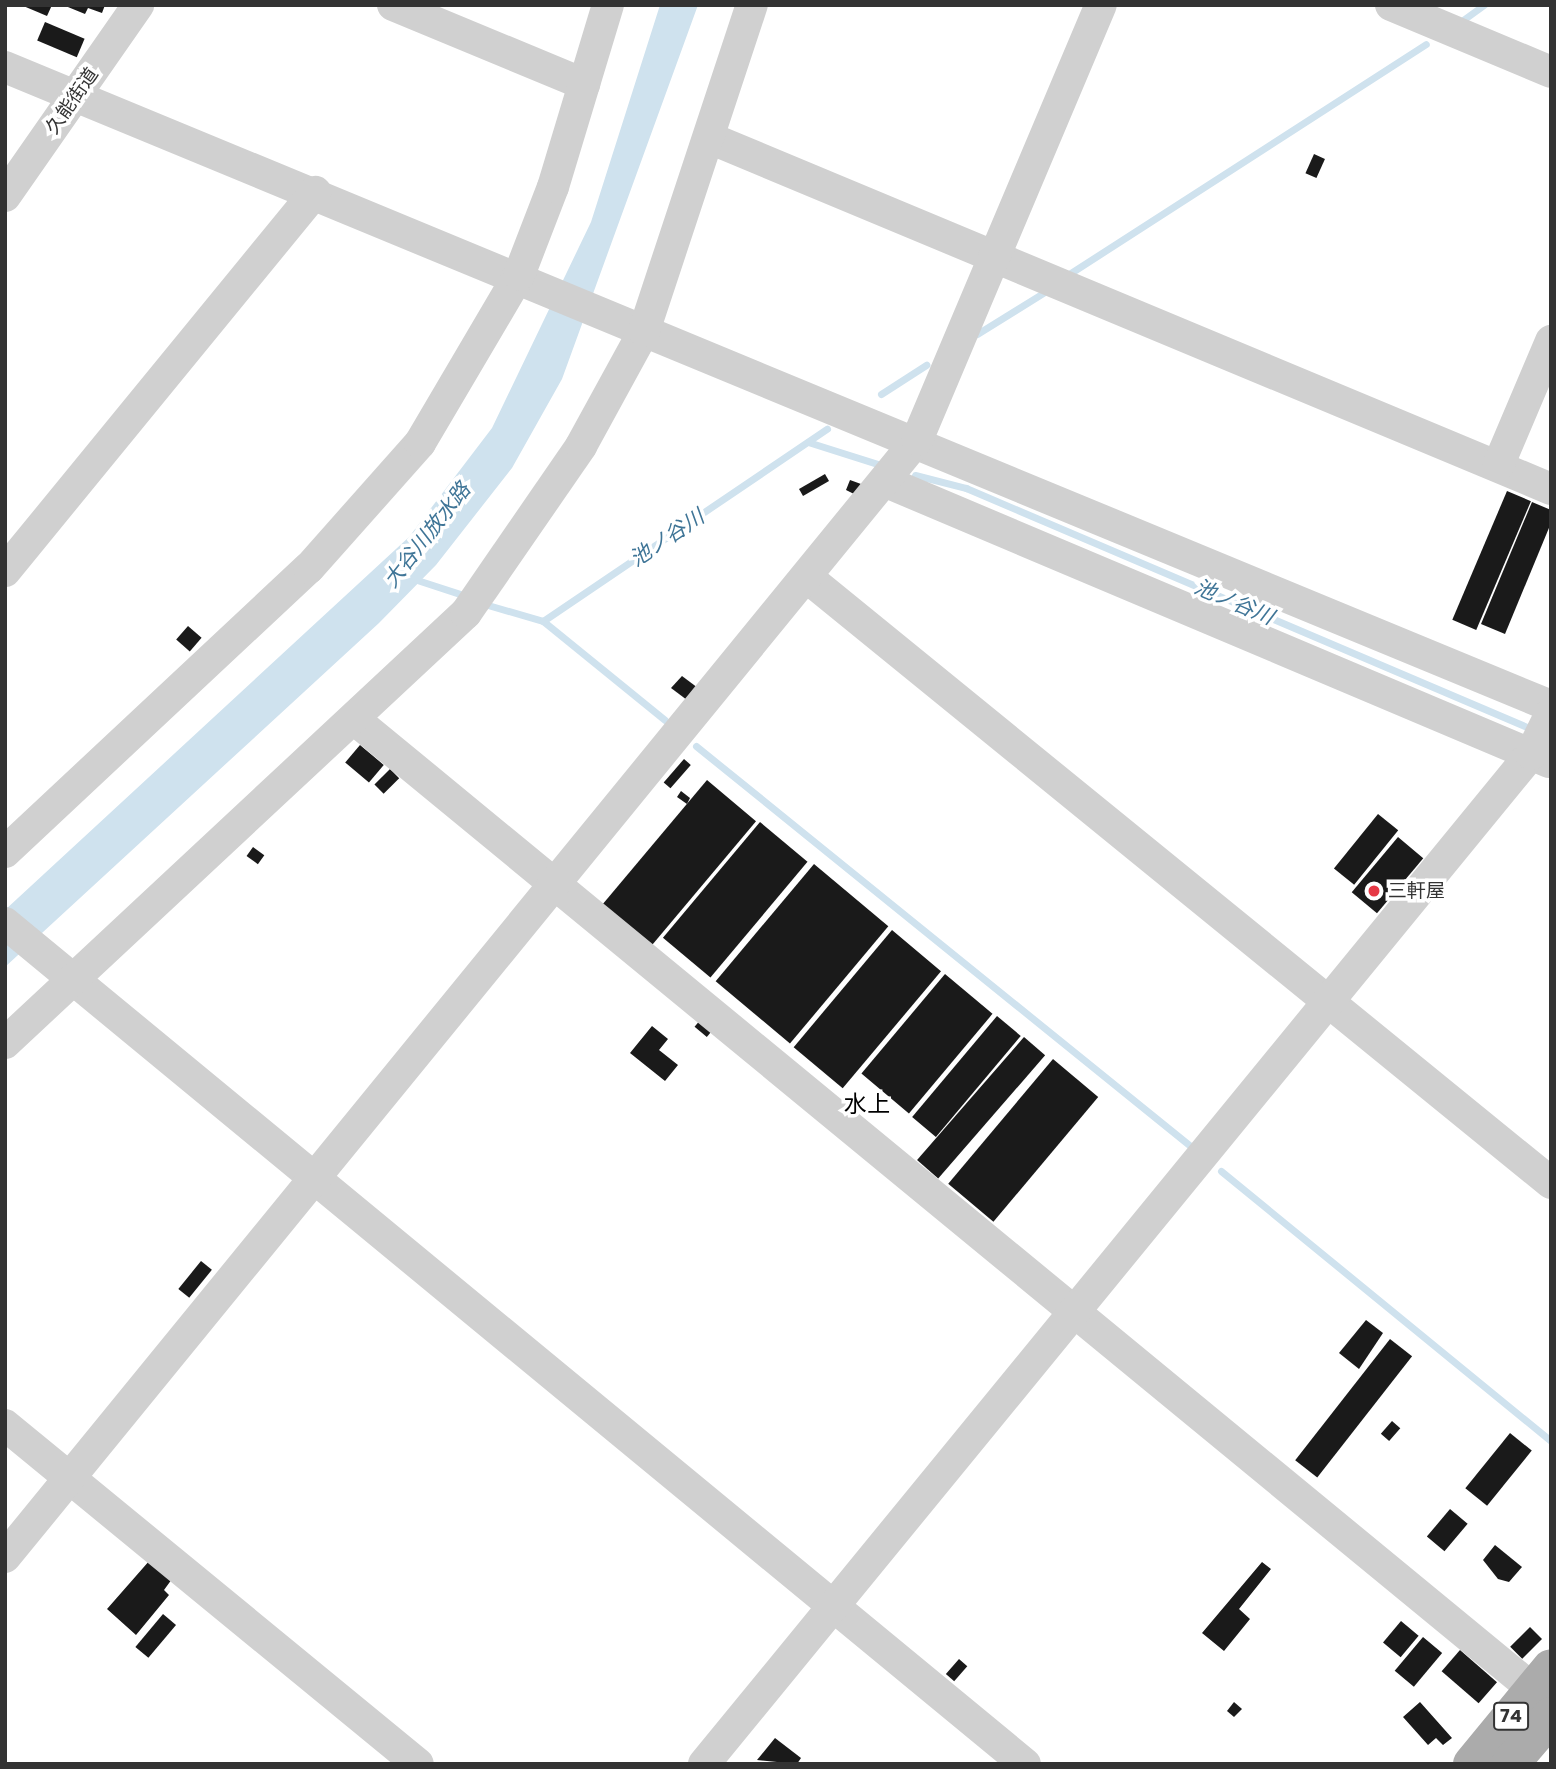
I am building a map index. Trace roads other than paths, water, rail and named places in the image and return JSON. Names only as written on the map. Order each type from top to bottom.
[{"type":"main road","name":"74","points":[[1513,1763],[1545,1691]]},
{"type":"main road","name":"74","points":[[1472,1764],[1545,1691]]},
{"type":"street","name":"久能街道","points":[[5,196],[138,5]]},
{"type":"street","points":[[393,5],[584,84]]},
{"type":"street","points":[[5,852],[256,620],[365,509],[457,389],[523,277],[608,5]]},
{"type":"street","points":[[5,1043],[466,613],[581,446],[644,331],[712,139],[752,5]]},
{"type":"street","points":[[5,1557],[808,578],[917,440],[1101,5]]},
{"type":"street","points":[[1391,5],[1551,72]]},
{"type":"street","points":[[5,67],[523,277],[644,331],[917,440],[1545,733]]},
{"type":"street","points":[[712,139],[1551,489]]},
{"type":"street","points":[[5,571],[315,192]]},
{"type":"street","points":[[1498,467],[1551,341]]},
{"type":"street","points":[[884,481],[1545,733]]},
{"type":"street","points":[[808,578],[1551,1183]]},
{"type":"street","points":[[354,719],[558,883],[1076,1312],[1545,1691]]},
{"type":"street","points":[[704,1764],[1329,1003],[1545,733]]},
{"type":"street","points":[[5,923],[1024,1764]]},
{"type":"street","points":[[5,1425],[418,1764]]},
{"type":"water","name":"大谷川放水路","points":[[660,5],[698,5],[562,379],[512,468],[436,565],[379,623],[5,967],[5,910],[409,537],[492,428],[591,222]]},
{"type":"waterway","points":[[1463,20],[1484,5]]},
{"type":"waterway","points":[[1066,276],[1426,44]]},
{"type":"waterway","points":[[977,334],[1043,293]]},
{"type":"waterway","points":[[881,394],[926,365]]},
{"type":"waterway","name":"池ノ谷川","points":[[543,621],[827,429]]},
{"type":"waterway","name":"池ノ谷川","points":[[808,442],[884,466]]},
{"type":"waterway","name":"池ノ谷川","points":[[915,475],[966,488],[1534,730]]},
{"type":"waterway","name":"池ノ谷川","points":[[414,579],[460,594]]},
{"type":"waterway","points":[[481,603],[543,621],[665,720]]},
{"type":"waterway","points":[[696,746],[1189,1145]]},
{"type":"waterway","points":[[1221,1171],[1551,1441]]},
{"type":"place","name":"三軒屋","points":[[1374,891]]},
{"type":"district","name":"水上","points":[[867,1104]]}]
